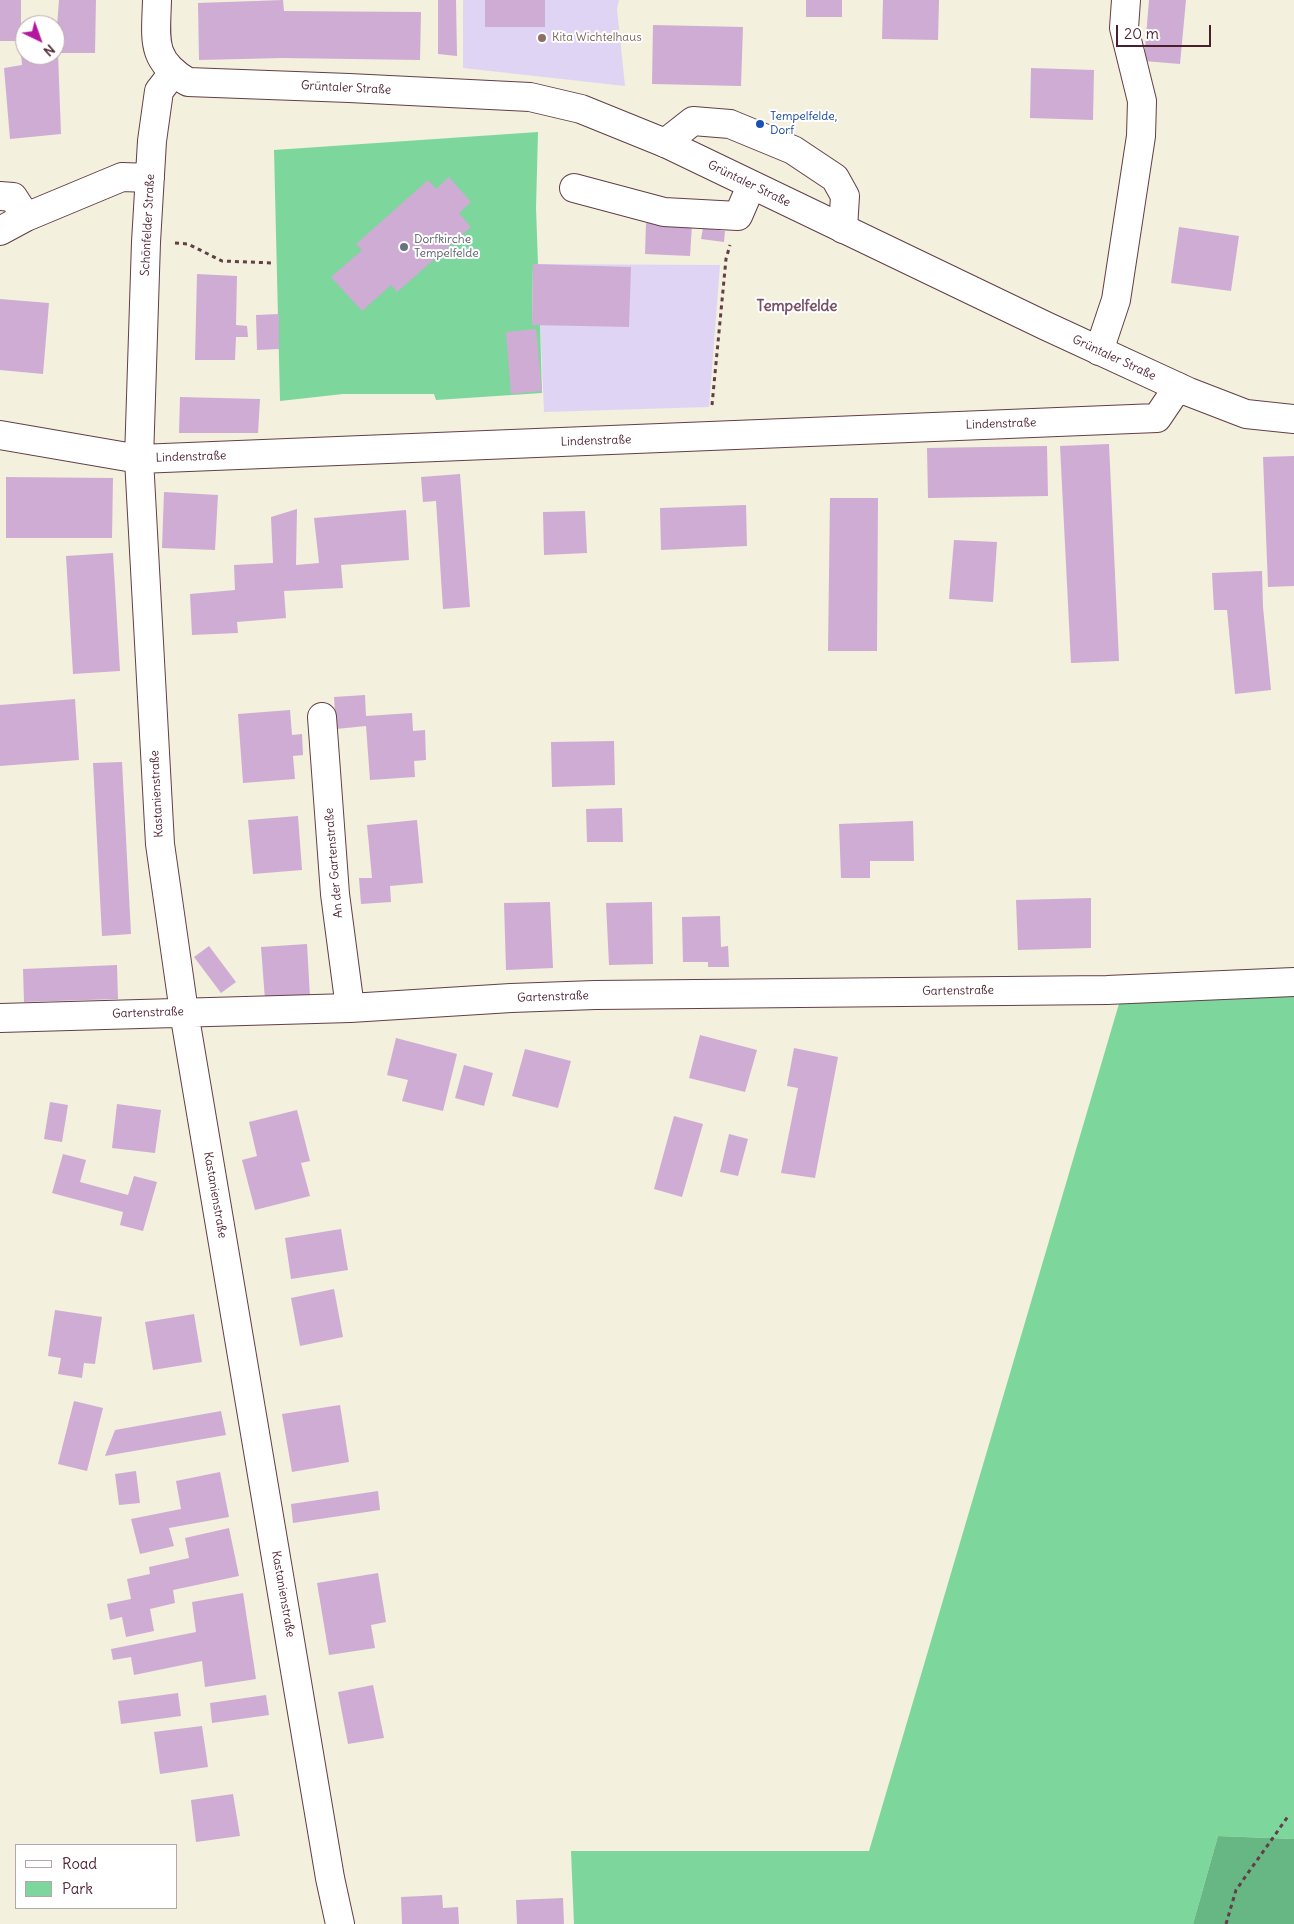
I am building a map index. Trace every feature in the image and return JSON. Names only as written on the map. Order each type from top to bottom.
[{"type":"street","points":[[157,0],[156,42],[162,59],[172,73]]},
{"type":"street","points":[[1099,351],[1116,300],[1141,136],[1142,101],[1124,28],[1126,0]]},
{"type":"street","name":"Grüntaler Straße","points":[[172,73],[188,82],[530,97],[581,109],[665,143],[1178,387],[1246,414],[1294,419]]},
{"type":"street","name":"Schönfelder Straße","points":[[139,459],[146,242],[152,141],[159,91],[172,73]]},
{"type":"street","points":[[665,143],[693,121],[730,124],[792,150],[835,178],[845,196],[843,229]]},
{"type":"street","points":[[0,231],[26,217],[122,177],[150,178]]},
{"type":"street","points":[[574,188],[664,212],[738,216],[752,186]]},
{"type":"street","points":[[0,196],[13,197],[26,217]]},
{"type":"street","name":"Lindenstraße","points":[[0,435],[139,459],[1157,418],[1178,387]]},
{"type":"street","name":"Kastanienstraße","points":[[139,459],[160,844],[184,1012],[330,1878],[340,1924]]},
{"type":"street","name":"An der Gartenstraße","points":[[322,716],[335,894],[350,1008]]},
{"type":"street","name":"Gartenstraße","points":[[0,1018],[350,1008],[510,998],[681,993],[1107,990],[1294,982]]},
{"type":"path","points":[[709,436],[726,259],[738,216]]},
{"type":"path","points":[[146,242],[188,244],[222,261],[274,263]]},
{"type":"path","points":[[1226,1924],[1236,1890],[1289,1814]]},
{"type":"shaded area","name":"Kita Wichtelhaus","points":[[463,0],[619,0],[617,9],[625,86],[463,68]]},
{"type":"shaded area","points":[[533,264],[720,265],[709,407],[544,412],[540,325],[532,325]]},
{"type":"green space","points":[[538,132],[536,208],[538,264],[533,264],[532,324],[540,325],[542,393],[436,400],[434,394],[343,394],[280,401],[274,150]]},
{"type":"green space","points":[[1294,994],[1294,1839],[1218,1836],[1193,1924],[574,1924],[571,1851],[869,1851],[1121,997]]},
{"type":"green space","points":[[1218,1836],[1294,1839],[1294,1924],[1193,1924]]},
{"type":"building","points":[[0,0],[21,0],[21,15],[15,15],[15,41],[0,41]]},
{"type":"building","points":[[59,0],[96,0],[95,53],[65,53],[65,15],[58,15]]},
{"type":"building","points":[[283,0],[284,11],[421,12],[420,60],[283,58],[199,60],[198,3]]},
{"type":"building","points":[[438,0],[456,0],[457,56],[438,54]]},
{"type":"building","points":[[485,0],[545,0],[545,27],[485,27]]},
{"type":"building","points":[[806,0],[842,0],[842,17],[806,17]]},
{"type":"building","points":[[883,0],[939,0],[938,40],[882,39]]},
{"type":"building","points":[[1149,0],[1186,0],[1180,64],[1144,61]]},
{"type":"building","points":[[653,25],[743,27],[741,86],[652,84]]},
{"type":"building","points":[[22,65],[58,65],[61,134],[10,139],[4,68]]},
{"type":"building","points":[[1031,68],[1094,70],[1093,120],[1030,118]]},
{"type":"building","name":"Dorfkirche Tempelfelde","points":[[449,177],[471,202],[459,213],[471,227],[397,292],[391,285],[362,311],[331,277],[362,250],[356,244],[428,180],[436,189]]},
{"type":"building","points":[[646,223],[692,225],[690,256],[645,254]]},
{"type":"building","points":[[1179,227],[1239,236],[1231,291],[1171,283]]},
{"type":"building","points":[[703,228],[725,231],[724,242],[701,239]]},
{"type":"building","points":[[533,264],[631,267],[629,327],[532,325]]},
{"type":"building","points":[[197,274],[237,276],[236,325],[247,326],[248,337],[236,337],[235,360],[195,360]]},
{"type":"building","points":[[0,299],[49,303],[43,374],[0,370]]},
{"type":"building","points":[[279,314],[279,349],[257,350],[256,315]]},
{"type":"building","points":[[536,329],[542,391],[511,394],[506,332]]},
{"type":"building","points":[[180,397],[260,399],[258,433],[179,433]]},
{"type":"building","points":[[1109,444],[1119,661],[1071,663],[1060,446]]},
{"type":"building","points":[[1047,446],[1048,496],[928,498],[927,448]]},
{"type":"building","points":[[1294,456],[1294,586],[1268,587],[1263,457]]},
{"type":"building","points":[[460,474],[470,607],[443,609],[436,501],[423,502],[421,477]]},
{"type":"building","points":[[6,477],[113,478],[112,538],[6,538]]},
{"type":"building","points":[[164,492],[218,495],[215,550],[162,548]]},
{"type":"building","points":[[830,498],[878,498],[877,651],[828,651]]},
{"type":"building","points":[[746,505],[747,546],[661,550],[660,508]]},
{"type":"building","points":[[297,509],[296,565],[319,563],[314,518],[406,510],[409,560],[341,565],[343,588],[284,591],[286,618],[237,622],[238,633],[192,635],[190,594],[235,590],[234,565],[273,563],[271,517]]},
{"type":"building","points":[[585,511],[587,553],[544,555],[543,512]]},
{"type":"building","points":[[954,540],[997,542],[993,602],[949,599]]},
{"type":"building","points":[[113,553],[120,671],[73,674],[66,556]]},
{"type":"building","points":[[1262,571],[1263,607],[1271,690],[1235,694],[1227,610],[1214,610],[1212,573]]},
{"type":"building","points":[[365,695],[366,716],[412,713],[413,731],[425,730],[426,760],[414,761],[415,777],[370,780],[366,726],[336,729],[334,697]]},
{"type":"building","points":[[75,699],[79,760],[0,766],[0,705]]},
{"type":"building","points":[[290,710],[292,735],[302,734],[303,755],[293,756],[295,779],[243,783],[238,714]]},
{"type":"building","points":[[614,741],[615,785],[552,787],[551,742]]},
{"type":"building","points":[[122,762],[131,934],[102,936],[93,763]]},
{"type":"building","points":[[622,808],[623,842],[587,842],[586,809]]},
{"type":"building","points":[[298,816],[302,870],[253,874],[248,820]]},
{"type":"building","points":[[417,820],[423,883],[390,886],[391,902],[361,904],[359,878],[372,878],[367,825]]},
{"type":"building","points":[[913,821],[914,861],[870,861],[870,878],[841,878],[839,824]]},
{"type":"building","points":[[1091,898],[1091,948],[1018,950],[1016,900]]},
{"type":"building","points":[[550,902],[553,968],[506,970],[504,903]]},
{"type":"building","points":[[652,902],[653,964],[609,965],[606,903]]},
{"type":"building","points":[[720,916],[721,947],[728,946],[729,967],[708,967],[708,962],[683,962],[682,917]]},
{"type":"building","points":[[307,944],[310,997],[265,1000],[261,947]]},
{"type":"building","points":[[209,946],[236,982],[221,993],[194,957]]},
{"type":"building","points":[[117,965],[118,999],[24,1002],[23,969]]},
{"type":"building","points":[[700,1035],[757,1050],[745,1092],[689,1078]]},
{"type":"building","points":[[396,1038],[457,1054],[443,1111],[402,1101],[408,1080],[387,1075]]},
{"type":"building","points":[[794,1048],[838,1057],[815,1178],[781,1173],[798,1088],[787,1086]]},
{"type":"building","points":[[525,1049],[571,1061],[558,1108],[512,1096]]},
{"type":"building","points":[[464,1065],[493,1073],[484,1106],[455,1098]]},
{"type":"building","points":[[50,1102],[68,1105],[62,1142],[44,1139]]},
{"type":"building","points":[[117,1104],[161,1110],[155,1153],[112,1148]]},
{"type":"building","points":[[297,1110],[310,1161],[301,1163],[310,1196],[255,1210],[242,1160],[257,1156],[249,1122]]},
{"type":"building","points":[[674,1116],[703,1124],[682,1197],[654,1189]]},
{"type":"building","points":[[729,1134],[748,1139],[738,1176],[720,1172]]},
{"type":"building","points":[[63,1154],[86,1160],[80,1182],[128,1195],[134,1176],[157,1182],[143,1231],[120,1225],[123,1212],[52,1193]]},
{"type":"building","points":[[341,1229],[348,1270],[291,1279],[285,1238]]},
{"type":"building","points":[[334,1289],[343,1337],[300,1346],[291,1298]]},
{"type":"building","points":[[55,1310],[102,1317],[95,1364],[84,1363],[82,1378],[58,1374],[61,1358],[48,1356]]},
{"type":"building","points":[[194,1314],[202,1362],[153,1370],[145,1322]]},
{"type":"building","points":[[74,1401],[103,1408],[87,1471],[58,1464]]},
{"type":"building","points":[[340,1405],[349,1462],[292,1472],[282,1414]]},
{"type":"building","points":[[221,1411],[226,1435],[105,1456],[115,1430]]},
{"type":"building","points":[[136,1471],[140,1503],[119,1505],[115,1474]]},
{"type":"building","points":[[220,1472],[229,1517],[169,1528],[174,1546],[140,1554],[131,1519],[181,1509],[176,1481]]},
{"type":"building","points":[[378,1491],[380,1510],[293,1523],[291,1504]]},
{"type":"building","points":[[229,1528],[239,1576],[173,1590],[175,1603],[150,1609],[154,1631],[126,1637],[122,1617],[110,1620],[107,1604],[131,1599],[127,1579],[150,1574],[149,1567],[189,1558],[185,1538]]},
{"type":"building","points":[[378,1573],[386,1622],[371,1625],[375,1648],[329,1655],[317,1583]]},
{"type":"building","points":[[243,1593],[256,1679],[205,1687],[202,1661],[134,1675],[131,1657],[113,1660],[111,1649],[196,1632],[192,1602]]},
{"type":"building","points":[[373,1685],[384,1738],[348,1744],[338,1692]]},
{"type":"building","points":[[178,1693],[181,1716],[121,1724],[118,1701]]},
{"type":"building","points":[[266,1695],[269,1715],[212,1723],[210,1703]]},
{"type":"building","points":[[202,1726],[208,1767],[160,1774],[154,1732]]},
{"type":"building","points":[[233,1794],[240,1836],[196,1842],[191,1800]]},
{"type":"building","points":[[442,1895],[443,1908],[458,1907],[459,1924],[402,1924],[401,1897]]},
{"type":"building","points":[[563,1898],[564,1924],[517,1924],[516,1900]]},
{"type":"place","name":"Kita Wichtelhaus","points":[[542,38]]},
{"type":"place","name":"Tempelfelde, Dorf","points":[[760,124]]},
{"type":"place","name":"Dorfkirche Tempelfelde","points":[[404,247]]},
{"type":"district","name":"Tempelfelde","points":[[797,307]]}]
